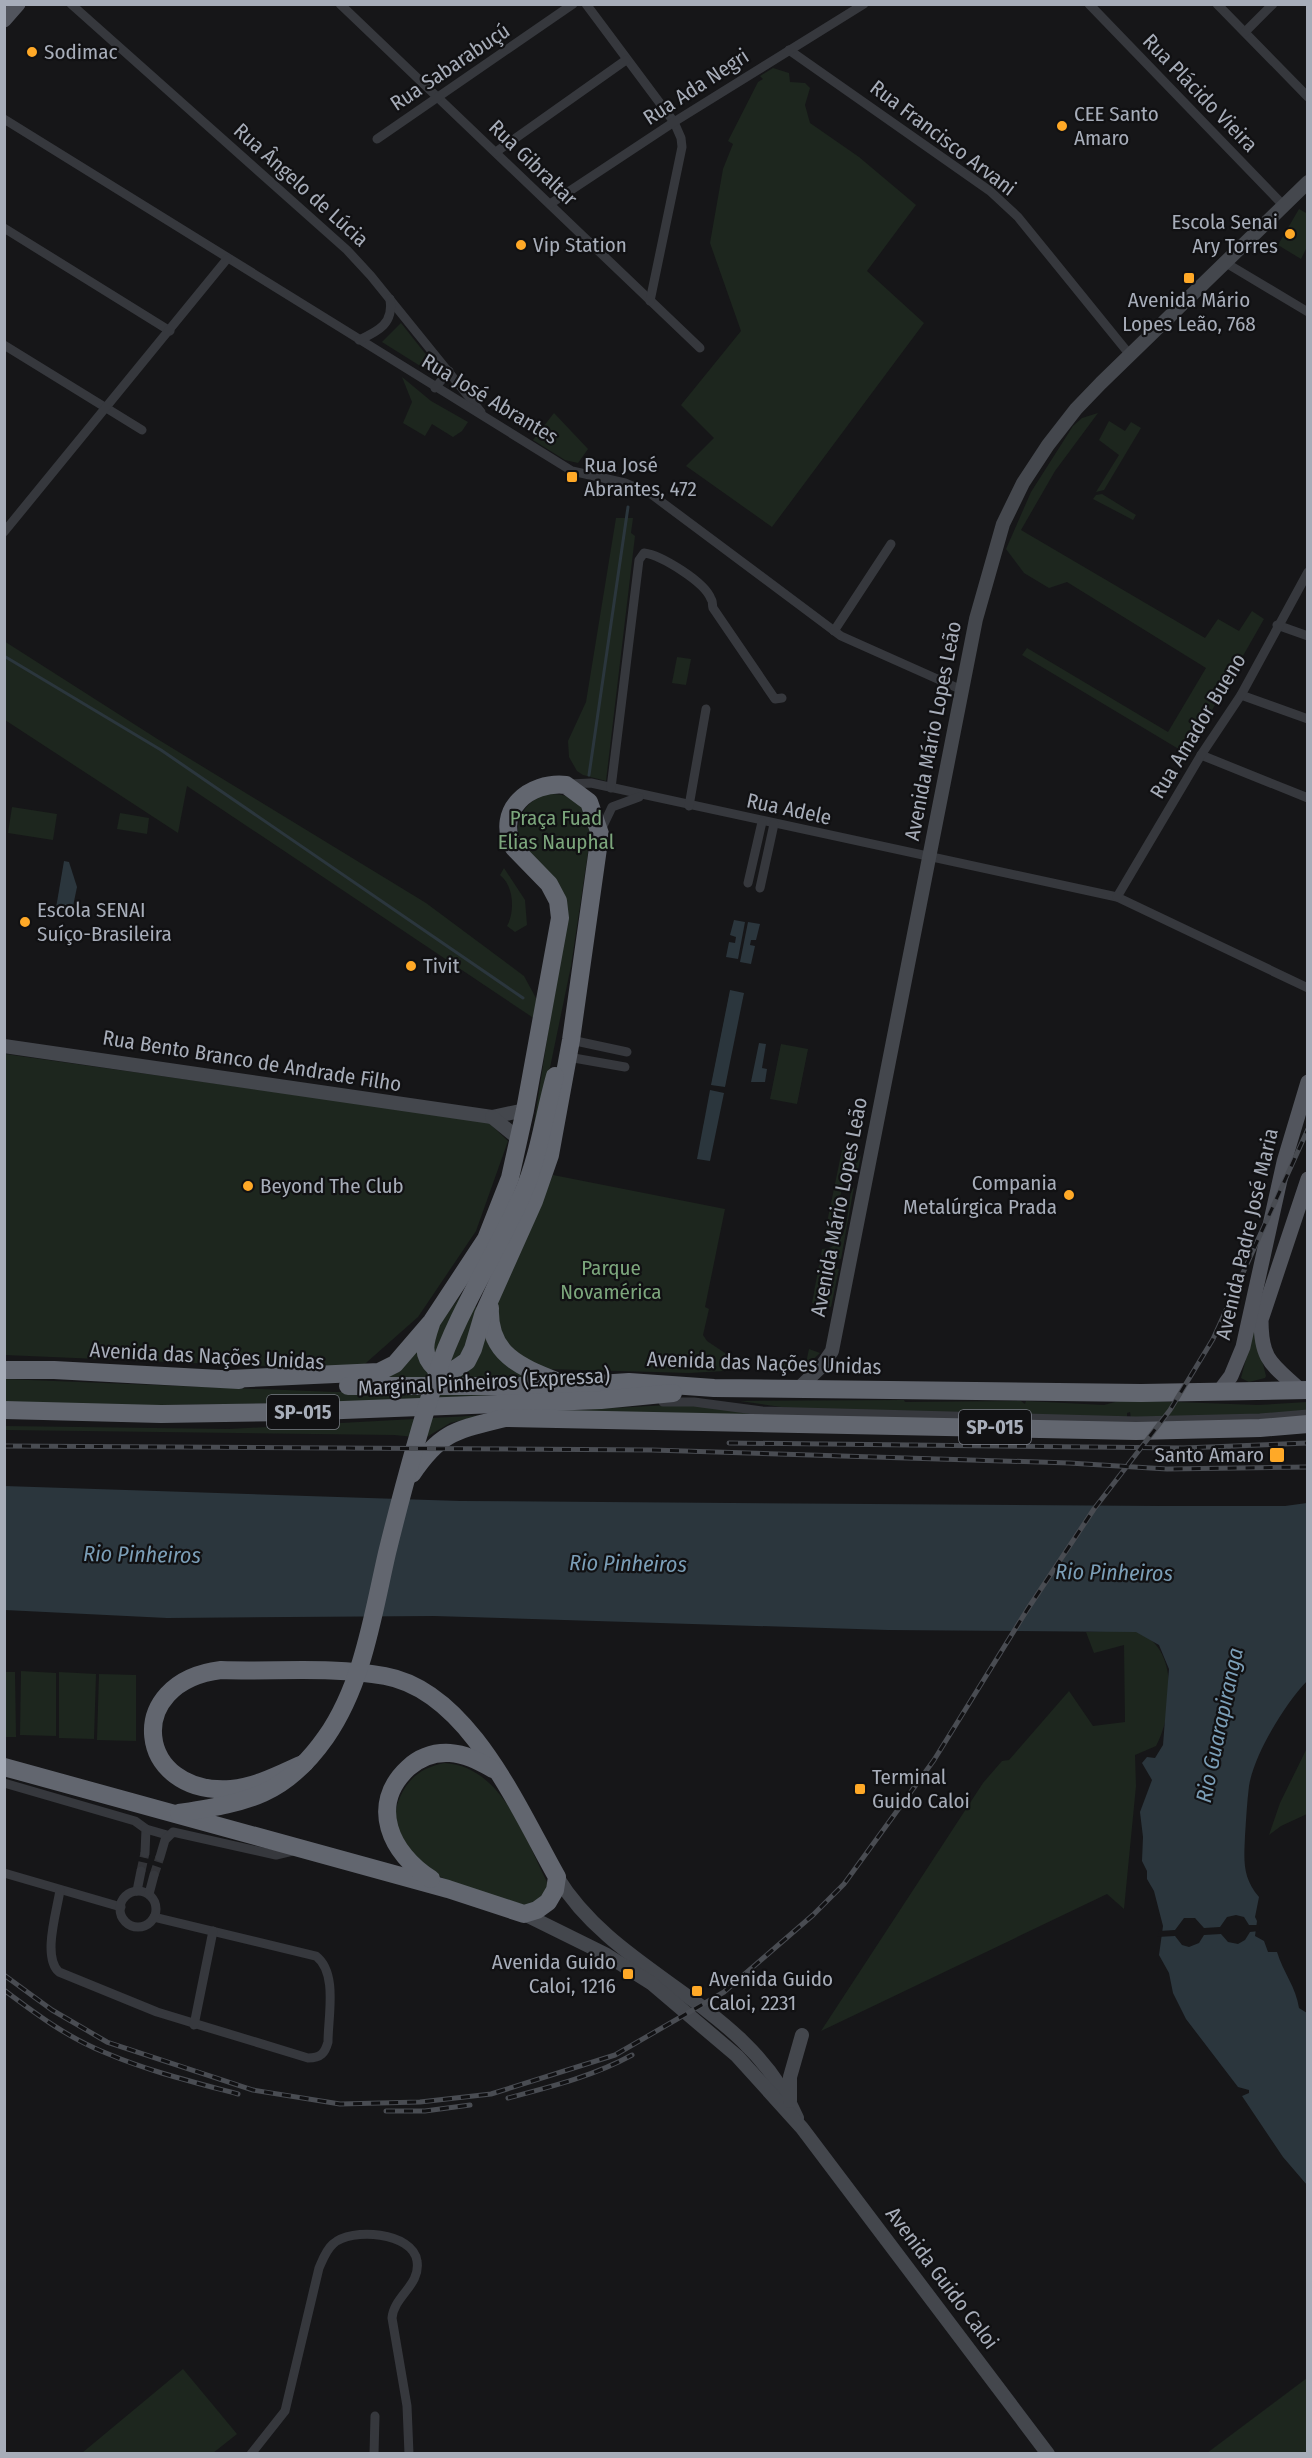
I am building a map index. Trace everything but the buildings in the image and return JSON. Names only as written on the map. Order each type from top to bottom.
[{"type":"highway","points":[[229,1379],[379,1372],[394,1364],[432,1321],[486,1239],[500,1207],[519,1139],[558,931],[560,909],[549,884],[514,848],[510,841],[509,826],[512,811],[527,793],[541,786],[566,784],[589,802],[600,834],[570,1048],[550,1155],[534,1202],[492,1291],[470,1357],[454,1370],[436,1369],[427,1358],[425,1344],[432,1321]]},
{"type":"highway","points":[[404,1486],[438,1370],[503,1236],[537,1155],[549,1094],[573,1015]]},
{"type":"highway","points":[[492,1291],[491,1331],[500,1348],[523,1367],[569,1386]]},
{"type":"highway","name":"Avenida das Nações Unidas","points":[[4,1370],[229,1379],[305,1385],[569,1386],[629,1382],[714,1388],[1219,1392],[1304,1390]]},
{"type":"highway","name":"Marginal Pinheiros (Expressa)","points":[[4,1410],[257,1413],[601,1400],[714,1388]]},
{"type":"highway","name":"SP-015","points":[[4,1767],[171,1814],[242,1803],[279,1785],[305,1763],[339,1715],[354,1681],[404,1486],[425,1455],[446,1436],[505,1419],[1136,1431],[1260,1428],[1308,1424]]},
{"type":"highway","points":[[171,1814],[448,1889],[524,1914],[537,1910],[548,1902],[555,1890],[557,1877],[495,1770],[458,1717],[438,1699],[405,1682],[386,1676],[334,1671],[221,1670],[198,1674],[175,1685],[165,1695],[154,1719],[156,1749],[166,1768],[178,1778],[210,1789],[232,1789],[256,1784],[305,1763]]},
{"type":"highway","points":[[448,1889],[413,1867],[399,1848],[387,1819],[386,1804],[395,1783],[422,1757],[451,1753],[474,1759],[495,1770]]},
{"type":"main road","points":[[4,20],[18,4]]},
{"type":"main road","name":"Avenida Padre José Maria","points":[[1219,1392],[1232,1376],[1243,1347],[1284,1162],[1308,1082]]},
{"type":"main road","points":[[1284,1162],[1295,1174],[1308,1172]]},
{"type":"main road","name":"Avenida Padre José Maria","points":[[1304,1390],[1265,1355],[1261,1345],[1261,1320],[1308,1179]]},
{"type":"street","name":"Rua Ângelo de Lúcia","points":[[71,4],[324,228],[390,298],[483,416]]},
{"type":"street","name":"Rua Gibraltar","points":[[340,4],[700,348]]},
{"type":"street","name":"Rua Sabarabuçú","points":[[377,139],[573,4]]},
{"type":"street","points":[[586,4],[674,122],[681,138],[682,147],[650,301]]},
{"type":"street","name":"Rua Ada Negri","points":[[550,204],[674,122],[864,4]]},
{"type":"street","name":"Rua Plácido Vieira","points":[[1089,4],[1284,206]]},
{"type":"street","points":[[1217,4],[1308,97]]},
{"type":"street","points":[[1245,32],[1273,4]]},
{"type":"street","name":"Rua Francisco Arvani","points":[[789,50],[997,198],[1018,217],[1130,355]]},
{"type":"street","points":[[496,152],[626,60]]},
{"type":"street","name":"Rua José Abrantes","points":[[4,119],[572,471],[625,483],[663,501],[834,631],[962,690]]},
{"type":"street","name":"Avenida Mário Lopes Leão","points":[[800,1388],[821,1367],[832,1351],[962,690],[992,557],[1015,496],[1048,445],[1076,409],[1308,182]]},
{"type":"street","points":[[4,228],[170,331]]},
{"type":"street","points":[[4,532],[227,259]]},
{"type":"street","points":[[1226,263],[1308,312]]},
{"type":"street","points":[[359,340],[385,325],[392,312],[390,298]]},
{"type":"street","points":[[4,345],[142,430]]},
{"type":"street","points":[[435,388],[449,371]]},
{"type":"street","points":[[834,631],[891,544]]},
{"type":"street","points":[[611,788],[639,560],[644,553],[653,554],[692,578],[711,598],[713,608],[776,699],[782,698]]},
{"type":"street","name":"Rua Amador Bueno","points":[[1118,897],[1201,755],[1241,695],[1277,625],[1308,572]]},
{"type":"street","points":[[1277,625],[1308,636]]},
{"type":"street","points":[[1241,695],[1308,719]]},
{"type":"street","points":[[689,806],[706,709]]},
{"type":"street","points":[[1201,755],[1308,798]]},
{"type":"street","name":"Rua Adele","points":[[566,784],[591,783],[762,822],[1118,897],[1306,989]]},
{"type":"street","points":[[600,834],[606,816],[612,807],[642,796]]},
{"type":"street","points":[[748,883],[762,822]]},
{"type":"street","points":[[760,888],[774,824]]},
{"type":"street","name":"Rua Bento Branco de Andrade Filho","points":[[4,1046],[492,1117],[525,1110]]},
{"type":"street","points":[[570,1048],[627,1052]]},
{"type":"street","points":[[570,1048],[625,1067]]},
{"type":"street","points":[[492,1117],[519,1139]]},
{"type":"street","points":[[601,1400],[694,1402],[762,1411],[1136,1421],[1260,1418],[1308,1414]]},
{"type":"street","points":[[4,1783],[135,1821],[146,1829],[167,1835],[173,1832],[276,1855],[301,1849]]},
{"type":"street","points":[[145,1853],[146,1829]]},
{"type":"street","points":[[160,1857],[167,1835]]},
{"type":"street","points":[[137,1891],[141,1872]]},
{"type":"street","points":[[4,1873],[121,1907]]},
{"type":"street","points":[[149,1894],[154,1875]]},
{"type":"street","name":"Avenida Guido Caloi","points":[[557,1877],[594,1925],[729,2026],[760,2058],[790,2101],[802,2128]]},
{"type":"street","points":[[60,1890],[50,1953],[53,1966],[59,1972],[125,2001],[194,2025],[308,2058],[321,2056],[328,2042],[329,1976],[323,1962],[316,1956],[154,1917]]},
{"type":"street","points":[[137,1891],[149,1894],[156,1904],[154,1917],[146,1925],[134,1926],[124,1919],[121,1907],[126,1896],[137,1891]]},
{"type":"street","name":"Avenida Guido Caloi","points":[[524,1914],[605,1954],[651,1983],[737,2056],[802,2128],[1048,2454]]},
{"type":"street","points":[[194,2025],[213,1931]]},
{"type":"street","points":[[790,2101],[790,2077],[802,2035]]},
{"type":"street","points":[[737,2056],[760,2058]]},
{"type":"street","points":[[251,2454],[285,2410],[319,2268],[334,2243],[361,2234],[378,2234],[399,2240],[414,2250],[418,2267],[410,2288],[393,2309],[392,2318],[407,2406],[409,2454]]},
{"type":"street","points":[[374,2454],[375,2416]]},
{"type":"green space","points":[[773,68],[789,73],[790,82],[805,83],[810,88],[805,105],[810,123],[859,157],[916,205],[867,271],[924,323],[772,527],[686,466],[714,438],[681,405],[741,331],[710,243],[723,169],[733,144],[728,141],[758,82],[763,79],[760,76]]},
{"type":"green space","points":[[1299,209],[1308,214],[1307,247],[1301,259],[1278,245]]},
{"type":"green space","points":[[401,323],[435,366],[438,375],[382,342]]},
{"type":"green space","points":[[402,377],[431,401],[468,422],[462,431],[453,437],[432,424],[425,436],[403,423],[412,402]]},
{"type":"green space","points":[[554,413],[588,449],[578,463],[565,460],[533,440]]},
{"type":"green space","points":[[1098,413],[1055,471],[1021,530],[1205,638],[1218,619],[1239,631],[1252,611],[1264,619],[1187,754],[1022,655],[1027,648],[1168,732],[1206,668],[1067,582],[1049,588],[1024,573],[1006,549],[1031,492],[1073,426],[1082,418]]},
{"type":"green space","points":[[1109,421],[1125,431],[1131,422],[1141,428],[1104,490],[1096,492],[1119,455],[1099,440]]},
{"type":"green space","points":[[1102,494],[1136,515],[1133,520],[1093,499],[1096,495]]},
{"type":"green space","points":[[616,518],[633,518],[631,533],[635,536],[606,781],[583,775],[577,771],[569,757],[568,741],[586,702]]},
{"type":"green space","points":[[4,641],[159,740],[426,903],[524,976],[537,1000],[535,1019],[187,786],[178,833],[5,720]]},
{"type":"green space","points":[[677,657],[691,659],[686,685],[672,683]]},
{"type":"green space","name":"Praça Fuad Elias Nauphal","points":[[549,794],[564,795],[577,801],[590,818],[592,826],[571,966],[533,1150],[509,1217],[463,1305],[478,1307],[488,1288],[466,1357],[459,1364],[449,1366],[439,1362],[433,1356],[430,1347],[431,1336],[475,1276],[496,1239],[516,1192],[530,1150],[567,909],[563,895],[555,883],[526,851],[520,839],[518,827],[528,805]]},
{"type":"green space","points":[[12,807],[57,814],[53,840],[8,833]]},
{"type":"green space","points":[[120,813],[149,818],[147,834],[117,829]]},
{"type":"green space","points":[[504,868],[525,900],[527,925],[515,932],[507,926],[510,920],[512,899],[505,880],[500,875]]},
{"type":"green space","points":[[781,1044],[808,1049],[797,1104],[770,1099]]},
{"type":"green space","name":"Beyond The Club","points":[[5,1054],[488,1122],[508,1141],[476,1231],[418,1317],[358,1370],[5,1355]]},
{"type":"green space","points":[[842,1150],[846,1150],[844,1161],[857,1163],[861,1155],[858,1171],[843,1183],[833,1233],[824,1237]]},
{"type":"green space","name":"Parque Novamérica","points":[[553,1175],[725,1209],[705,1307],[709,1309],[703,1335],[707,1341],[725,1353],[727,1362],[725,1371],[689,1373],[545,1369],[517,1357],[500,1336],[496,1301]]},
{"type":"green space","points":[[854,1187],[841,1259],[821,1255],[822,1249],[831,1247],[842,1236],[851,1191]]},
{"type":"green space","points":[[819,1265],[839,1269],[831,1307],[812,1303]]},
{"type":"green space","points":[[1254,1328],[1266,1376],[1249,1382],[1241,1378]]},
{"type":"green space","points":[[485,1331],[528,1378],[383,1379],[416,1351],[445,1376]]},
{"type":"green space","points":[[809,1349],[820,1353],[803,1369],[785,1372],[781,1365],[783,1360],[806,1363]]},
{"type":"green space","points":[[4,1379],[335,1392],[573,1390],[390,1402],[5,1407]]},
{"type":"green space","points":[[904,1400],[905,1402],[1021,1401],[1025,1404],[1026,1401],[1104,1405],[1122,1400],[1258,1405],[1307,1402],[1308,1413],[1131,1419],[1130,1412],[1127,1413],[1127,1420],[808,1411],[740,1401]]},
{"type":"green space","points":[[690,1405],[776,1417],[485,1415]]},
{"type":"green space","points":[[484,1415],[450,1423],[425,1438],[394,1435],[5,1430],[5,1426],[229,1429]]},
{"type":"green space","points":[[1131,1631],[1151,1640],[1160,1651],[1169,1683],[1166,1717],[1156,1746],[1135,1755],[1136,1786],[1124,1909],[1107,1894],[821,2031],[983,1783],[1002,1761],[1009,1760],[1069,1691],[1093,1726],[1125,1722],[1124,1645],[1094,1653],[1086,1632]]},
{"type":"green space","points":[[21,1671],[56,1673],[56,1736],[20,1735]]},
{"type":"green space","points":[[5,1672],[15,1672],[16,1737],[5,1737]]},
{"type":"green space","points":[[59,1672],[96,1674],[94,1739],[59,1738]]},
{"type":"green space","points":[[99,1674],[136,1675],[136,1741],[97,1740]]},
{"type":"green space","points":[[1307,1748],[1307,1814],[1281,1826],[1269,1835],[1280,1803]]},
{"type":"green space","points":[[445,1763],[465,1768],[482,1777],[510,1808],[549,1888],[531,1907],[473,1890],[432,1872],[420,1863],[401,1836],[396,1814],[404,1790],[423,1770]]},
{"type":"green space","points":[[183,2369],[237,2434],[213,2453],[82,2453]]},
{"type":"green space","points":[[1307,2378],[1307,2453],[1207,2453]]},
{"type":"water","points":[[64,861],[69,862],[77,887],[72,911],[56,908]]},
{"type":"water","points":[[734,920],[745,922],[738,959],[726,957],[729,942],[735,943],[736,937],[730,935]]},
{"type":"water","points":[[748,922],[760,924],[756,940],[751,940],[750,945],[755,946],[751,964],[740,962]]},
{"type":"water","points":[[730,990],[744,993],[725,1087],[711,1085]]},
{"type":"water","points":[[759,1043],[766,1044],[762,1068],[767,1069],[765,1082],[751,1082]]},
{"type":"water","points":[[710,1090],[724,1093],[710,1161],[697,1159]]},
{"type":"water","points":[[4,1486],[460,1501],[1160,1506],[1285,1506],[1307,1503],[1307,1681],[1280,1716],[1257,1759],[1249,1786],[1244,1853],[1247,1875],[1253,1890],[1259,1897],[1255,1917],[1257,1921],[1255,1936],[1264,1941],[1268,1952],[1277,1952],[1299,2008],[1307,2013],[1307,2185],[1283,2157],[1242,2096],[1249,2093],[1249,2090],[1238,2087],[1186,2019],[1173,1993],[1169,1973],[1159,1955],[1163,1926],[1154,1891],[1147,1879],[1147,1871],[1142,1861],[1143,1837],[1140,1812],[1152,1780],[1142,1763],[1147,1757],[1155,1758],[1163,1745],[1169,1669],[1159,1645],[1136,1632],[888,1630],[434,1616],[167,1618],[5,1610]]},
{"type":"pier","points":[[1236,1915],[1244,1917],[1249,1925],[1260,1925],[1259,1931],[1250,1932],[1245,1940],[1238,1944],[1228,1942],[1221,1934],[1204,1935],[1199,1943],[1189,1947],[1182,1945],[1175,1936],[1157,1937],[1159,1931],[1175,1930],[1184,1918],[1195,1918],[1204,1928],[1220,1927],[1227,1917]]},
{"type":"waterway","points":[[589,775],[628,507]]},
{"type":"waterway","points":[[4,656],[161,750],[523,998]]},
{"type":"tunnel","points":[[141,1871],[145,1853]]},
{"type":"tunnel","points":[[154,1875],[160,1857]]},
{"type":"railway","points":[[4,1975],[52,2010],[107,2042],[253,2090],[340,2104],[420,2102],[491,2094],[615,2055],[724,1992],[813,1915],[844,1884],[934,1760],[1027,1610],[1094,1509],[1170,1410],[1213,1339],[1308,1129]]},
{"type":"railway","points":[[729,1443],[1184,1448],[1308,1443]]},
{"type":"railway","points":[[4,1446],[652,1450],[1069,1463],[1167,1469],[1308,1467]]},
{"type":"railway","points":[[4,1990],[53,2025],[92,2047],[154,2071],[238,2094]]},
{"type":"railway","points":[[508,2098],[587,2075],[632,2055]]},
{"type":"railway","points":[[386,2111],[425,2111],[470,2105]]},
{"type":"place","name":"Sodimac","points":[[32,52]]},
{"type":"place","name":"CEE Santo Amaro","points":[[1062,126]]},
{"type":"place","name":"Escola Senai Ary Torres","points":[[1290,234]]},
{"type":"place","name":"Vip Station","points":[[521,245]]},
{"type":"place","name":"Avenida Mário Lopes Leão, 768","points":[[1189,278]]},
{"type":"place","name":"Rua José Abrantes, 472","points":[[572,477]]},
{"type":"place","name":"Escola SENAI Suíço-Brasileira","points":[[25,922]]},
{"type":"place","name":"Tivit","points":[[411,966]]},
{"type":"place","name":"Beyond The Club","points":[[248,1186]]},
{"type":"place","name":"Compania Metalúrgica Prada","points":[[1069,1195]]},
{"type":"place","name":"Santo Amaro","points":[[1277,1455]]},
{"type":"place","name":"Terminal Guido Caloi","points":[[860,1789]]},
{"type":"place","name":"Avenida Guido Caloi, 1216","points":[[628,1974]]},
{"type":"place","name":"Avenida Guido Caloi, 2231","points":[[697,1991]]},
{"type":"water label","name":"Rio Pinheiros","points":[[142,1554]]},
{"type":"water label","name":"Rio Pinheiros","points":[[628,1563]]},
{"type":"water label","name":"Rio Pinheiros","points":[[1114,1572]]},
{"type":"water label","name":"Rio Guarapiranga","points":[[1219,1725]]}]
